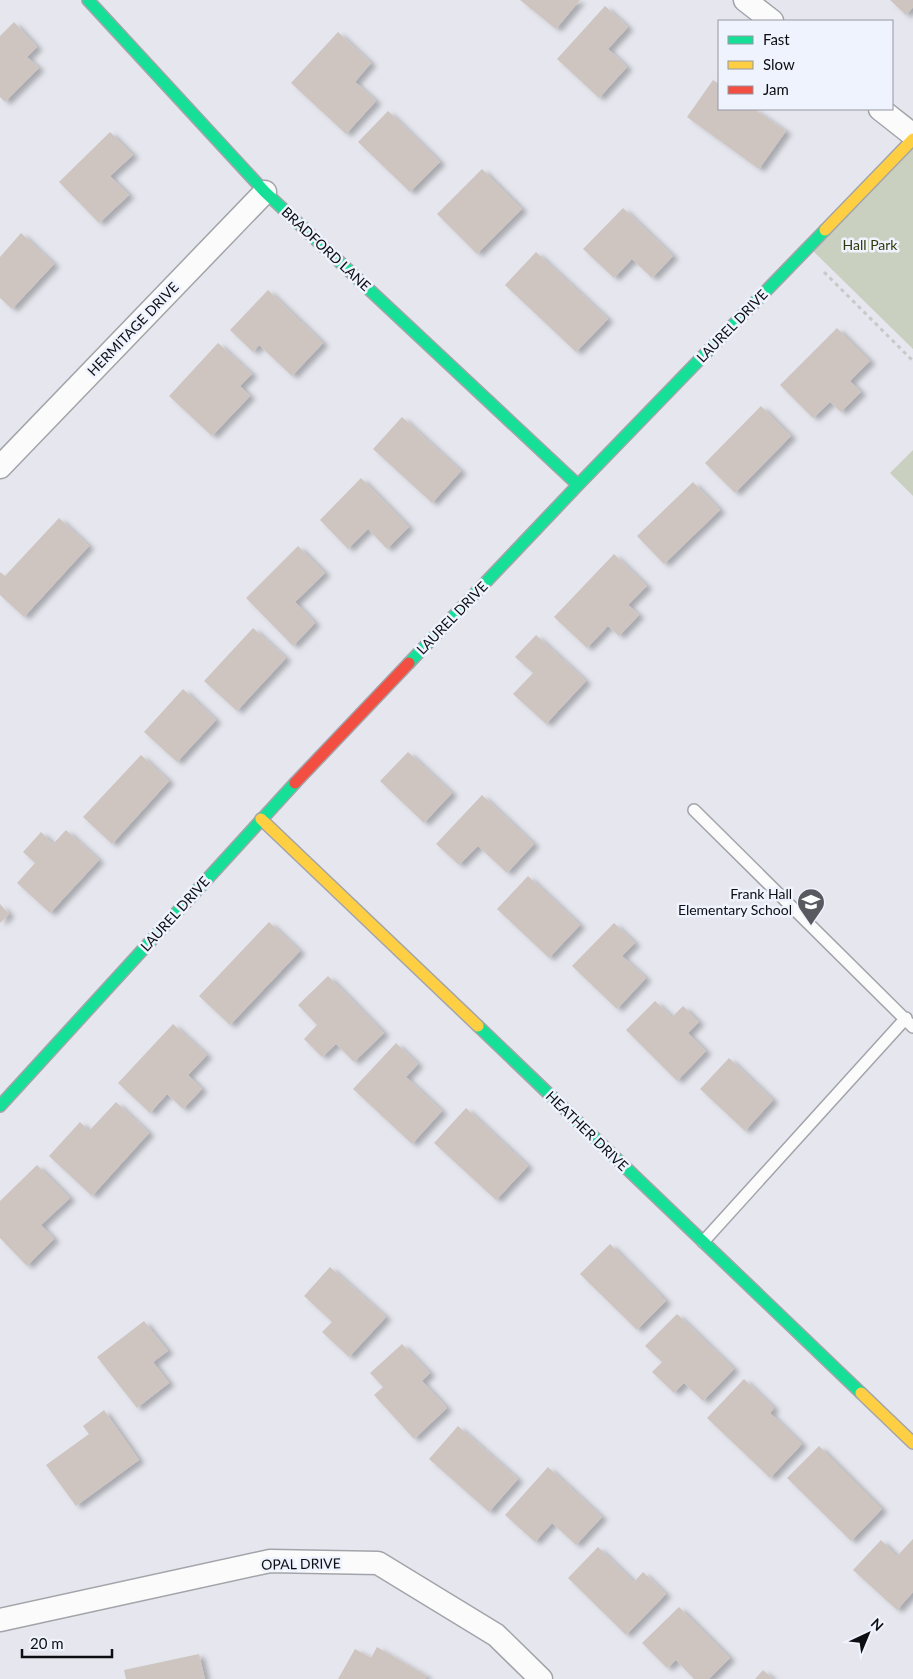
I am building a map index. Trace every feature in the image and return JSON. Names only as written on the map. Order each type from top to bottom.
[{"type":"street","name":"BRADFORD LANE","points":[[88,0],[265,192],[578,486]]},
{"type":"street","points":[[745,0],[771,20]]},
{"type":"street","points":[[881,110],[913,135]]},
{"type":"street","name":"LAUREL DRIVE","points":[[0,1106],[261,819],[578,486],[913,139]]},
{"type":"street","name":"HERMITAGE DRIVE","points":[[0,467],[265,192]]},
{"type":"street","name":"HEATHER DRIVE","points":[[261,819],[913,1443]]},
{"type":"street","name":"OPAL DRIVE","points":[[0,1620],[270,1561],[378,1564],[496,1635],[540,1679]]},
{"type":"lane","points":[[694,810],[909,1022],[703,1242]]},
{"type":"path","points":[[824,272],[913,361]]},
{"type":"green space","name":"Hall Park","points":[[913,140],[913,349],[809,247]]},
{"type":"green space","points":[[913,450],[913,496],[890,473]]},
{"type":"building","points":[[520,0],[580,0],[556,29]]},
{"type":"building","points":[[890,0],[913,0],[913,7],[906,15]]},
{"type":"building","points":[[605,6],[628,27],[608,49],[627,67],[599,98],[557,59]]},
{"type":"building","points":[[14,22],[37,47],[27,57],[39,68],[5,102],[0,97],[0,36]]},
{"type":"building","points":[[338,32],[371,63],[355,82],[376,101],[346,134],[291,83]]},
{"type":"building","points":[[713,80],[718,83],[718,110],[755,110],[786,131],[759,169],[687,117]]},
{"type":"building","points":[[388,111],[440,162],[410,192],[358,142]]},
{"type":"building","points":[[110,132],[133,155],[110,176],[129,195],[99,223],[59,182]]},
{"type":"building","points":[[482,169],[522,209],[477,254],[437,214]]},
{"type":"building","points":[[623,208],[673,256],[652,278],[632,259],[614,278],[583,249]]},
{"type":"building","points":[[21,233],[54,264],[12,309],[0,298],[0,257]]},
{"type":"building","points":[[536,252],[608,319],[576,352],[505,285]]},
{"type":"building","points":[[268,290],[323,343],[292,376],[259,345],[253,352],[230,330]]},
{"type":"building","points":[[837,328],[870,361],[850,381],[861,392],[841,412],[830,402],[813,418],[780,385]]},
{"type":"building","points":[[218,343],[252,374],[240,386],[250,396],[212,436],[169,396]]},
{"type":"building","points":[[761,406],[791,436],[735,493],[705,463]]},
{"type":"building","points":[[402,417],[461,471],[432,503],[373,449]]},
{"type":"building","points":[[361,478],[409,527],[387,549],[368,529],[348,549],[320,520]]},
{"type":"building","points":[[693,482],[720,510],[664,564],[637,536]]},
{"type":"building","points":[[59,518],[89,546],[24,617],[0,595],[0,572],[5,576]]},
{"type":"building","points":[[298,546],[325,573],[295,602],[315,623],[293,646],[246,598]]},
{"type":"building","points":[[614,554],[647,586],[628,605],[639,615],[619,636],[608,626],[587,648],[554,617]]},
{"type":"building","points":[[253,628],[286,658],[237,711],[204,681]]},
{"type":"building","points":[[536,635],[586,681],[546,724],[513,694],[533,673],[515,657]]},
{"type":"building","points":[[183,689],[216,720],[177,762],[144,732]]},
{"type":"building","points":[[408,752],[452,793],[424,823],[380,781]]},
{"type":"building","points":[[141,755],[169,781],[112,844],[83,817]]},
{"type":"building","points":[[482,795],[534,844],[507,873],[478,846],[459,865],[436,844]]},
{"type":"building","points":[[66,830],[99,860],[50,913],[17,883],[35,863],[23,852],[41,832],[53,844]]},
{"type":"building","points":[[528,876],[580,925],[549,958],[497,909]]},
{"type":"building","points":[[0,904],[9,914],[0,923]]},
{"type":"building","points":[[269,922],[300,951],[230,1025],[199,996]]},
{"type":"building","points":[[614,923],[635,943],[622,956],[646,978],[617,1009],[572,966]]},
{"type":"building","points":[[328,976],[384,1033],[354,1062],[336,1044],[322,1057],[304,1039],[317,1025],[298,1005]]},
{"type":"building","points":[[655,1001],[672,1017],[683,1006],[699,1022],[688,1033],[706,1051],[677,1081],[626,1030]]},
{"type":"building","points":[[173,1024],[207,1055],[188,1075],[202,1089],[183,1109],[167,1094],[150,1113],[118,1083]]},
{"type":"building","points":[[396,1043],[418,1064],[406,1077],[442,1111],[412,1144],[353,1089]]},
{"type":"building","points":[[729,1058],[773,1100],[745,1131],[700,1089]]},
{"type":"building","points":[[116,1102],[149,1133],[92,1196],[49,1156],[80,1122],[89,1131]]},
{"type":"building","points":[[466,1108],[528,1166],[496,1200],[434,1143]]},
{"type":"building","points":[[37,1165],[70,1198],[41,1225],[54,1239],[27,1266],[0,1238],[0,1201]]},
{"type":"building","points":[[610,1244],[666,1301],[637,1330],[580,1274]]},
{"type":"building","points":[[330,1267],[386,1317],[349,1357],[322,1332],[332,1322],[304,1296]]},
{"type":"building","points":[[677,1314],[734,1369],[703,1401],[684,1383],[674,1393],[652,1372],[662,1362],[645,1346]]},
{"type":"building","points":[[144,1321],[168,1351],[153,1362],[169,1383],[137,1408],[97,1357]]},
{"type":"building","points":[[402,1344],[430,1373],[422,1381],[447,1408],[414,1439],[374,1395],[383,1387],[370,1373]]},
{"type":"building","points":[[744,1379],[774,1408],[770,1413],[802,1444],[770,1478],[707,1418]]},
{"type":"building","points":[[104,1410],[139,1460],[76,1506],[46,1465],[89,1434],[83,1426]]},
{"type":"building","points":[[458,1426],[518,1479],[489,1512],[429,1459]]},
{"type":"building","points":[[819,1446],[882,1509],[851,1541],[787,1478]]},
{"type":"building","points":[[548,1467],[602,1517],[576,1545],[552,1523],[535,1542],[505,1515]]},
{"type":"building","points":[[913,1539],[913,1592],[897,1610],[853,1570],[881,1540],[897,1556]]},
{"type":"building","points":[[598,1547],[634,1582],[643,1572],[666,1594],[626,1635],[568,1578]]},
{"type":"building","points":[[679,1607],[730,1658],[709,1679],[694,1679],[676,1660],[667,1668],[642,1643]]},
{"type":"building","points":[[377,1647],[427,1676],[425,1679],[338,1679],[355,1649],[371,1658]]},
{"type":"building","points":[[199,1654],[205,1679],[126,1679],[124,1670]]},
{"type":"building","points":[[763,1670],[773,1679],[755,1679]]},
{"type":"traffic: fast","points":[[88,0],[265,192],[578,485]]},
{"type":"traffic: fast","points":[[409,663],[825,230]]},
{"type":"traffic: fast","points":[[0,1106],[295,783]]},
{"type":"traffic: fast","points":[[478,1026],[861,1393]]},
{"type":"traffic: slow","points":[[825,230],[913,139]]},
{"type":"traffic: slow","points":[[261,819],[478,1026]]},
{"type":"traffic: slow","points":[[861,1393],[913,1443]]},
{"type":"traffic: jam","points":[[295,783],[409,663]]},
{"type":"place","name":"Frank Hall Elementary School","points":[[811,926]]}]
